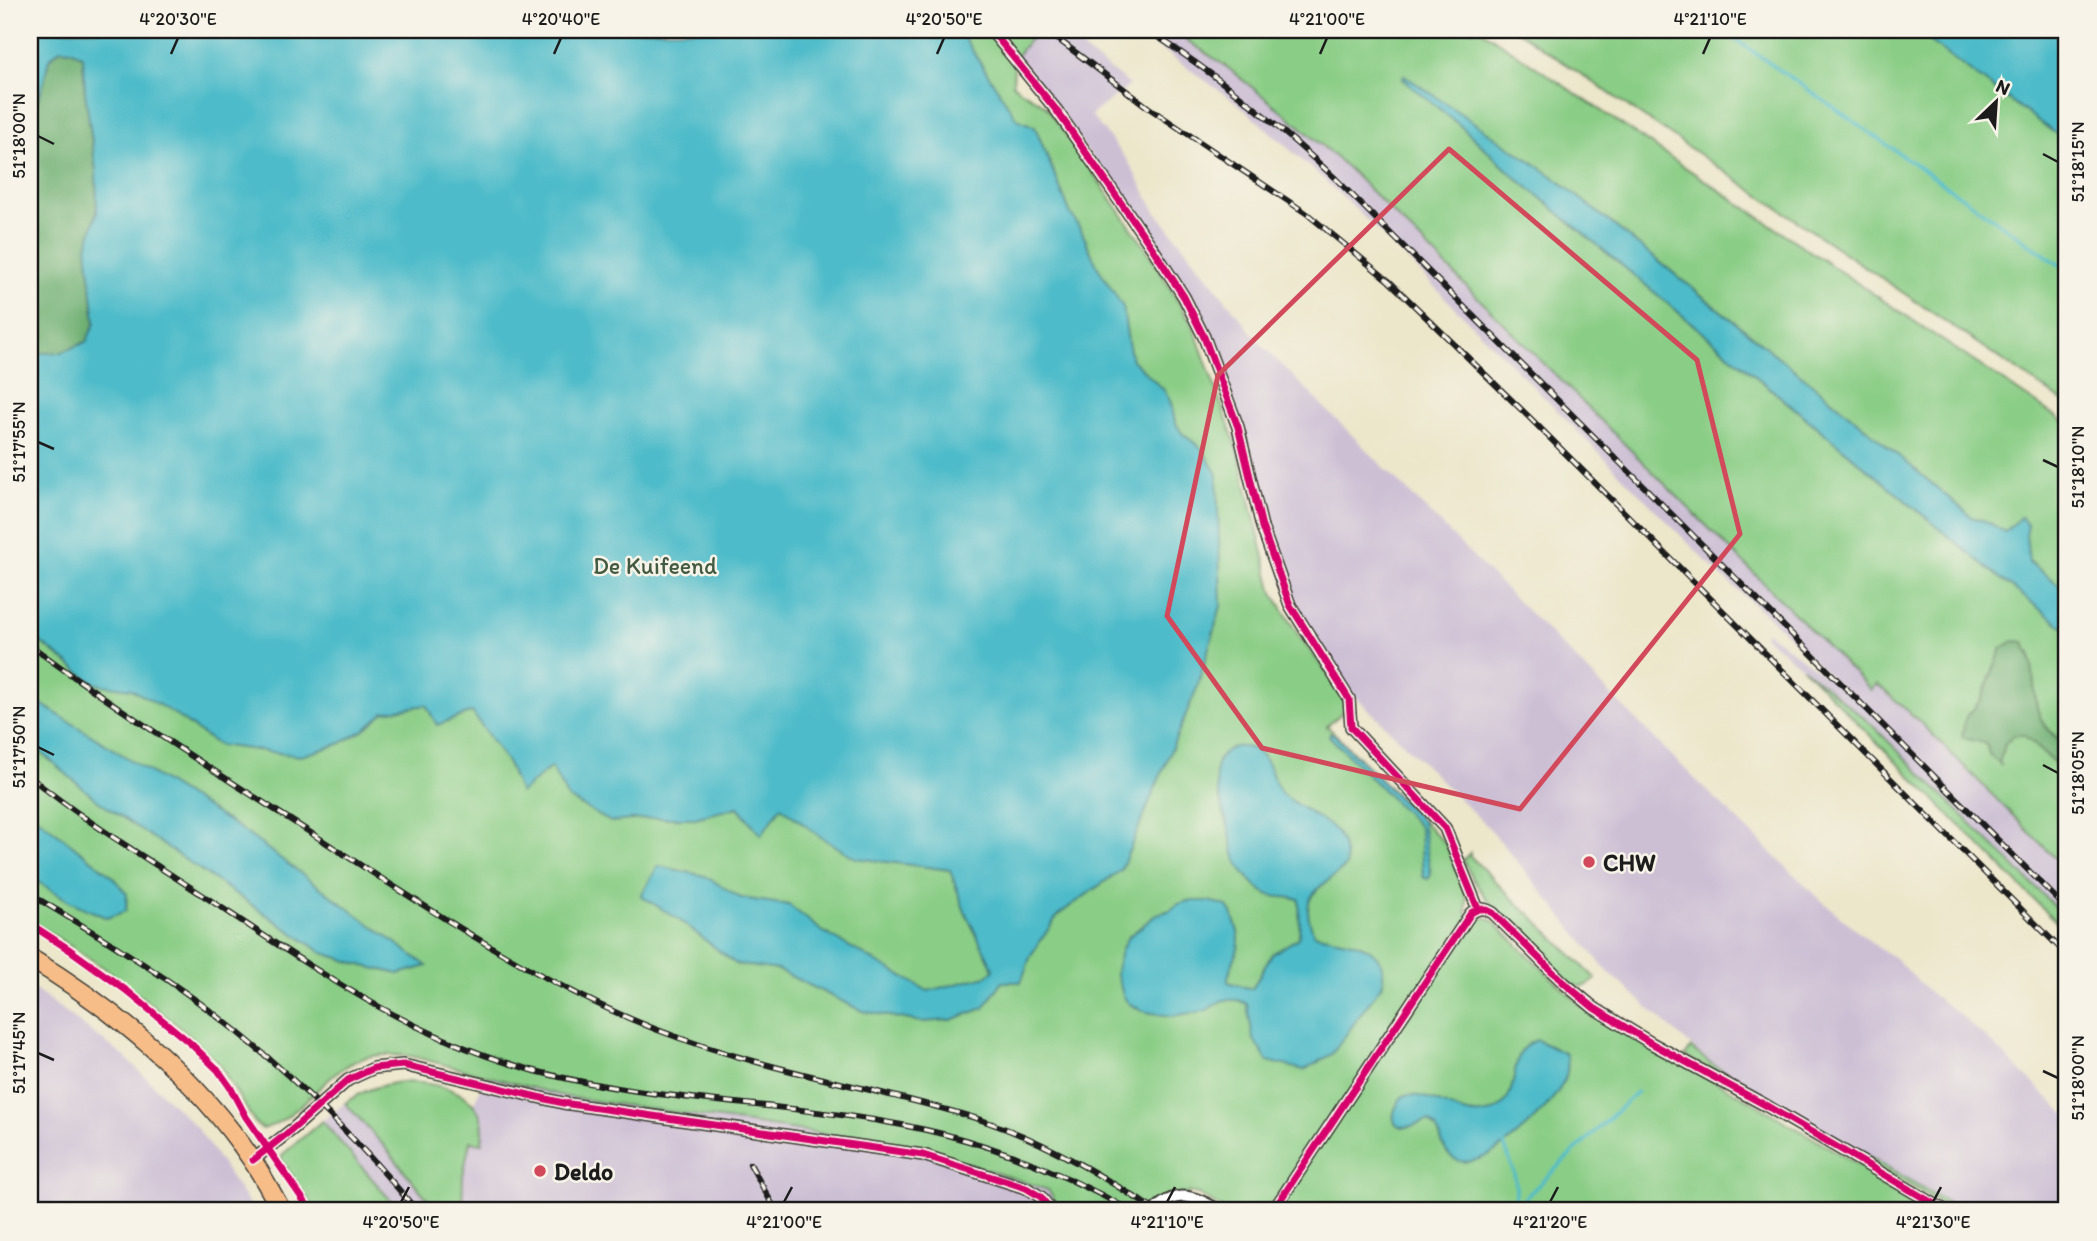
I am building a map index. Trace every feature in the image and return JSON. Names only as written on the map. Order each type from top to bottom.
[{"type":"main road","points":[[30,958],[93,999],[165,1060],[218,1115],[253,1160],[282,1211]]},
{"type":"street","points":[[991,30],[1057,111],[1184,297],[1203,337],[1238,428],[1262,527],[1290,605],[1349,699],[1351,727],[1445,828],[1478,909]]},
{"type":"street","points":[[1273,1211],[1471,913],[1478,909],[1493,913],[1564,983],[1594,1008],[1946,1211]]},
{"type":"street","points":[[253,1160],[348,1080],[373,1068],[403,1065],[563,1103],[923,1155],[1034,1192],[1051,1211]]},
{"type":"street","points":[[1154,1211],[1168,1199],[1191,1196],[1220,1211]]},
{"type":"highlighted area","points":[[1449,149],[1697,360],[1740,534],[1520,809],[1262,748],[1167,616],[1218,375]]},
{"type":"shaded area","points":[[996,30],[1058,30],[1130,85],[1091,115],[1128,161],[1156,212],[1261,344],[1695,779],[1822,901],[1877,947],[1895,958],[1928,991],[1990,1041],[2067,1116],[2067,1211],[1962,1211],[1710,1063],[1606,970],[1492,831],[1356,697],[1327,661],[1298,613],[1282,579],[1240,422],[1223,371],[1193,306],[1141,222]]},
{"type":"shaded area","points":[[1135,30],[1172,30],[1228,68],[1350,170],[1871,690],[1877,684],[1922,724],[2067,870],[2067,919],[1871,724],[1764,636],[1766,631],[1845,691],[1771,619],[1718,573],[1387,239],[1238,104]]},
{"type":"shaded area","points":[[30,986],[125,1057],[198,1129],[254,1211],[30,1211]]},
{"type":"shaded area","points":[[487,1075],[567,1097],[895,1144],[936,1153],[1048,1190],[1062,1211],[462,1211],[463,1175],[470,1141],[482,1142],[481,1116],[473,1105]]},
{"type":"shaded area","points":[[345,1103],[437,1211],[400,1211],[322,1121]]},
{"type":"green space","name":"De Kuifeend","points":[[30,30],[1037,30],[1012,62],[1013,84],[1048,109],[1147,250],[1193,326],[1237,448],[1273,593],[1299,636],[1338,687],[1347,708],[1327,726],[1446,844],[1467,898],[1466,911],[1472,918],[1488,918],[1494,922],[1582,1007],[1747,1099],[1937,1211],[1226,1211],[1198,1194],[1189,1192],[1172,1211],[1062,1211],[1048,1190],[936,1153],[895,1144],[567,1097],[399,1055],[373,1056],[348,1065],[290,1115],[263,1129],[256,1124],[218,1063],[186,1032],[110,972],[30,920]]},
{"type":"green space","points":[[1172,30],[1481,30],[2067,424],[2067,591],[2009,546],[2067,603],[2067,749],[2043,723],[2037,711],[2030,652],[1994,668],[1981,700],[1965,719],[1978,740],[1986,744],[1990,756],[1999,762],[2005,744],[2014,734],[2024,735],[2067,774],[2067,870],[1922,724],[1877,684],[1871,690],[1350,170],[1228,68]],"holes":[[[1404,76],[1551,175],[1827,396],[1948,498],[1929,520],[1513,175],[1463,128],[1403,79]]]},
{"type":"green space","points":[[1516,30],[2067,30],[2067,404]]},
{"type":"green space","points":[[60,49],[71,50],[83,57],[96,170],[97,212],[87,247],[95,324],[86,342],[60,353],[30,353],[30,117],[43,86],[49,59]]},
{"type":"green space","points":[[2014,641],[2024,642],[2028,651],[2038,710],[2046,727],[2067,749],[2067,774],[2024,735],[2014,735],[2005,744],[1999,763],[2002,766],[1990,756],[1986,744],[1962,737],[1965,719],[1981,700],[2002,648]]},
{"type":"green space","points":[[1802,667],[1871,724],[2067,919],[2067,933]]},
{"type":"green space","points":[[1470,853],[1527,913],[1596,979],[1582,986],[1571,984],[1524,939],[1496,910],[1472,878],[1463,860]]},
{"type":"green space","points":[[1691,1048],[1710,1063],[1962,1211],[1954,1211],[1685,1056]]},
{"type":"green space","points":[[401,1082],[435,1085],[457,1092],[474,1106],[480,1115],[483,1125],[482,1143],[470,1141],[463,1175],[462,1211],[437,1211],[345,1103],[372,1089]]},
{"type":"green space","points":[[322,1121],[400,1211],[316,1211],[281,1159],[283,1154]]},
{"type":"water","name":"De Kuifeend","points":[[30,30],[959,30],[1017,119],[1035,127],[1070,212],[1097,266],[1123,307],[1132,360],[1164,390],[1171,403],[1175,422],[1182,433],[1201,448],[1217,474],[1221,606],[1197,688],[1121,870],[1058,915],[1031,955],[1021,982],[1002,982],[984,1008],[951,1020],[921,1022],[862,1011],[778,970],[736,964],[678,919],[641,896],[658,866],[705,876],[741,898],[789,905],[822,931],[928,991],[987,976],[994,970],[965,912],[950,870],[856,858],[822,838],[781,807],[761,835],[738,807],[695,818],[611,822],[568,798],[551,767],[520,793],[508,764],[472,712],[437,725],[426,705],[384,712],[364,730],[339,744],[301,756],[218,745],[168,710],[131,689],[95,684],[30,634],[30,353],[60,353],[86,342],[95,323],[87,247],[97,212],[96,170],[83,57],[71,50],[60,49],[49,59],[43,86],[30,117]]},
{"type":"water","points":[[1914,30],[2067,30],[2067,142]]},
{"type":"water","points":[[1404,75],[1551,175],[1827,396],[1972,517],[2005,532],[2021,517],[2028,526],[2026,535],[2029,562],[2067,591],[2067,630],[1987,568],[1513,175],[1463,128],[1403,79]]},
{"type":"water","points":[[30,697],[239,828],[427,966],[399,974],[323,953],[98,801],[30,743]]},
{"type":"water","points":[[1330,733],[1422,821],[1431,875],[1428,879],[1423,877],[1420,829],[1417,824],[1329,736]]},
{"type":"water","points":[[1234,747],[1246,747],[1262,755],[1283,795],[1333,828],[1343,846],[1346,866],[1314,893],[1310,900],[1309,920],[1314,934],[1361,945],[1378,958],[1383,969],[1383,983],[1332,1054],[1304,1070],[1267,1061],[1253,1038],[1247,1004],[1238,1000],[1223,1000],[1205,1011],[1172,1016],[1146,1012],[1129,1004],[1116,973],[1122,948],[1128,937],[1156,915],[1187,901],[1209,901],[1227,906],[1232,913],[1239,939],[1228,982],[1252,989],[1272,954],[1298,938],[1299,899],[1266,894],[1245,874],[1235,858],[1216,784],[1218,762],[1224,753]]},
{"type":"water","points":[[30,812],[111,875],[127,894],[126,911],[107,918],[71,902],[30,877]]},
{"type":"water","points":[[1537,1040],[1566,1054],[1567,1070],[1564,1081],[1555,1096],[1531,1122],[1487,1156],[1472,1161],[1460,1161],[1448,1153],[1434,1125],[1428,1121],[1405,1127],[1395,1123],[1395,1109],[1403,1096],[1426,1098],[1469,1113],[1491,1112],[1502,1106],[1512,1086],[1520,1054],[1526,1045]]},
{"type":"waterway","points":[[1722,30],[2067,270]]},
{"type":"waterway","points":[[1511,1211],[1637,1092]]},
{"type":"waterway","points":[[1504,1144],[1516,1185],[1511,1209]]},
{"type":"railway","points":[[1046,30],[1149,108],[1306,213],[1389,281],[1529,417],[2067,955]]},
{"type":"railway","points":[[1147,30],[1245,100],[1336,179],[2067,909]]},
{"type":"railway","points":[[30,645],[177,747],[407,895],[528,968],[570,990],[612,1011],[708,1048],[944,1109],[1010,1130],[1074,1161],[1156,1211]]},
{"type":"railway","points":[[30,777],[93,824],[323,974],[403,1019],[489,1057],[535,1071],[637,1091],[845,1116],[947,1135],[1042,1167],[1131,1211]]},
{"type":"railway","points":[[30,894],[160,975],[231,1027],[342,1127],[417,1211]]},
{"type":"railway","points":[[750,1164],[776,1211]]},
{"type":"cycle path","points":[[991,30],[1057,111],[1184,297],[1204,337],[1238,427],[1262,527],[1290,605],[1349,699],[1351,727],[1445,828],[1478,909]]},
{"type":"cycle path","points":[[1273,1211],[1471,913],[1482,909],[1493,913],[1564,983],[1594,1008],[1946,1211]]},
{"type":"cycle path","points":[[30,924],[127,991],[218,1070],[246,1117],[311,1211]]},
{"type":"cycle path","points":[[253,1160],[348,1080],[374,1068],[403,1065],[563,1103],[923,1155],[1026,1188],[1041,1197],[1051,1211]]},
{"type":"place","name":"CHW","points":[[1589,862]]},
{"type":"place","name":"Deldo","points":[[540,1171]]}]
